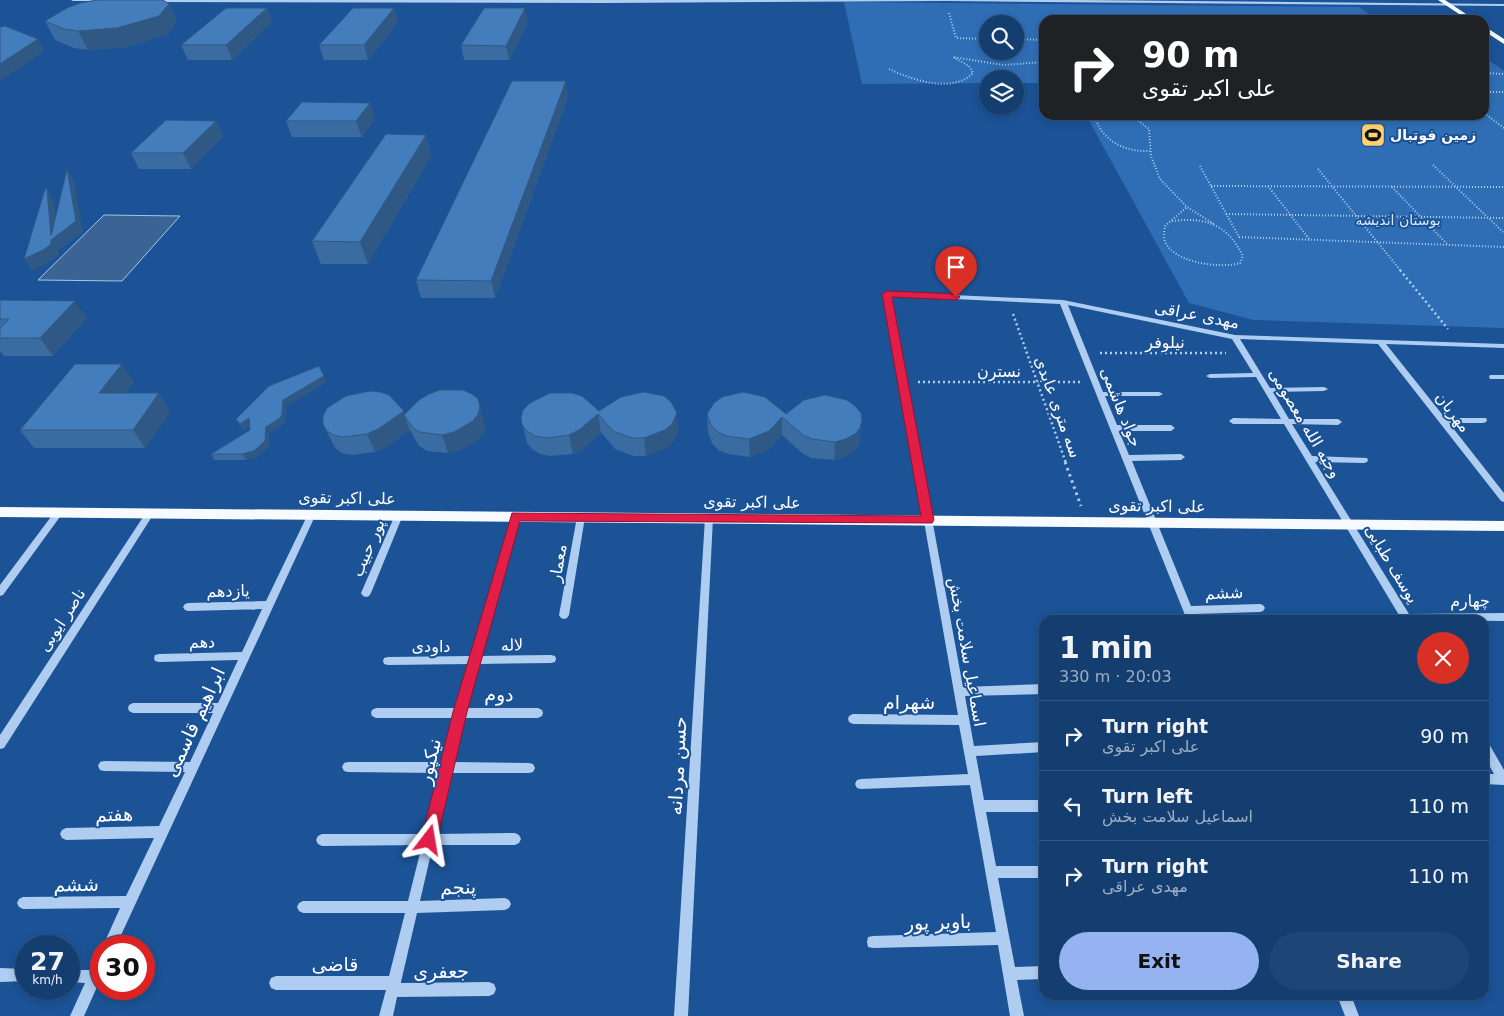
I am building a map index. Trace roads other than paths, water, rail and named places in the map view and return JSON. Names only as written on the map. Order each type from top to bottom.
[{"type":"main road","points":[[1441,0],[1464,15]]},
{"type":"main road","points":[[1489,32],[1504,42]]},
{"type":"main road","name":"علی اکبر تقوی","points":[[0,512],[1504,526]]},
{"type":"street","points":[[73,0],[115,0]]},
{"type":"street","points":[[144,0],[605,2],[946,0],[1504,4]]},
{"type":"street","name":"مهدی عراقی","points":[[887,294],[1063,302],[1236,337],[1504,346]]},
{"type":"street","name":"اسماعیل سلامت بخش","points":[[887,294],[1018,1016]]},
{"type":"street","name":"جواد هاشمی","points":[[1063,302],[1190,615]]},
{"type":"street","name":"وجیه الله معصومی","points":[[1236,337],[1349,524]]},
{"type":"street","name":"مهربان","points":[[1380,342],[1504,499]]},
{"type":"street","points":[[1210,376],[1258,375]]},
{"type":"street","points":[[1493,377],[1504,376]]},
{"type":"street","points":[[1268,390],[1324,389]]},
{"type":"street","points":[[1101,394],[1159,394]]},
{"type":"street","points":[[1442,421],[1483,420]]},
{"type":"street","points":[[1232,421],[1338,422]]},
{"type":"street","points":[[1114,428],[1171,428]]},
{"type":"street","points":[[1126,458],[1181,457]]},
{"type":"street","points":[[1309,459],[1364,460]]},
{"type":"street","points":[[0,592],[59,512]]},
{"type":"street","name":"ناصر ایوبی","points":[[0,744],[150,513]]},
{"type":"street","name":"ابراهیم قاسمی","points":[[114,935],[312,514]]},
{"type":"street","name":"پور حبیب","points":[[366,593],[399,515]]},
{"type":"street","name":"نیکپور","points":[[386,1016],[460,712],[516,516]]},
{"type":"street","name":"معمار","points":[[564,615],[581,517]]},
{"type":"street","name":"حسن مردانه","points":[[680,1016],[709,518]]},
{"type":"street","name":"یوسف طبایی","points":[[1349,524],[1404,615]]},
{"type":"street","name":"یازدهم","points":[[188,607],[269,605]]},
{"type":"street","name":"ششم","points":[[1188,610],[1260,608]]},
{"type":"street","name":"چهارم","points":[[1489,617],[1504,617]]},
{"type":"street","name":"دهم","points":[[159,658],[246,656]]},
{"type":"street","name":"لاله","points":[[474,661],[551,658]]},
{"type":"street","name":"داودی","points":[[388,661],[474,661]]},
{"type":"street","points":[[958,692],[1039,689]]},
{"type":"street","points":[[132,708],[221,708]]},
{"type":"street","name":"دوم","points":[[376,713],[538,713]]},
{"type":"street","name":"شهرام","points":[[853,719],[964,720]]},
{"type":"street","points":[[970,751],[1039,747]]},
{"type":"street","points":[[1489,754],[1504,780]]},
{"type":"street","points":[[104,766],[193,767]]},
{"type":"street","points":[[348,767],[529,768]]},
{"type":"street","points":[[861,784],[975,779]]},
{"type":"street","points":[[1489,779],[1504,780]]},
{"type":"street","points":[[980,806],[1039,806]]},
{"type":"street","name":"هفتم","points":[[66,834],[162,832]]},
{"type":"street","points":[[322,840],[515,839]]},
{"type":"street","points":[[991,872],[1039,872]]},
{"type":"street","name":"ششم","points":[[23,903],[130,902]]},
{"type":"street","name":"پنجم","points":[[303,907],[413,907],[505,904]]},
{"type":"street","name":"باویر پور","points":[[873,942],[1003,938]]},
{"type":"street","points":[[1010,974],[1039,972]]},
{"type":"street","points":[[0,975],[15,975]]},
{"type":"street","name":"قاضی","points":[[276,983],[394,986]]},
{"type":"street","name":"جعفری","points":[[394,986],[489,989]]},
{"type":"street","points":[[77,1016],[90,988]]},
{"type":"street","points":[[1346,1000],[1352,1016]]},
{"type":"place","name":"زمین فوتبال","points":[[1373,135]]},
{"type":"park label","name":"بوستان اندیشه","points":[[1398,220]]}]
